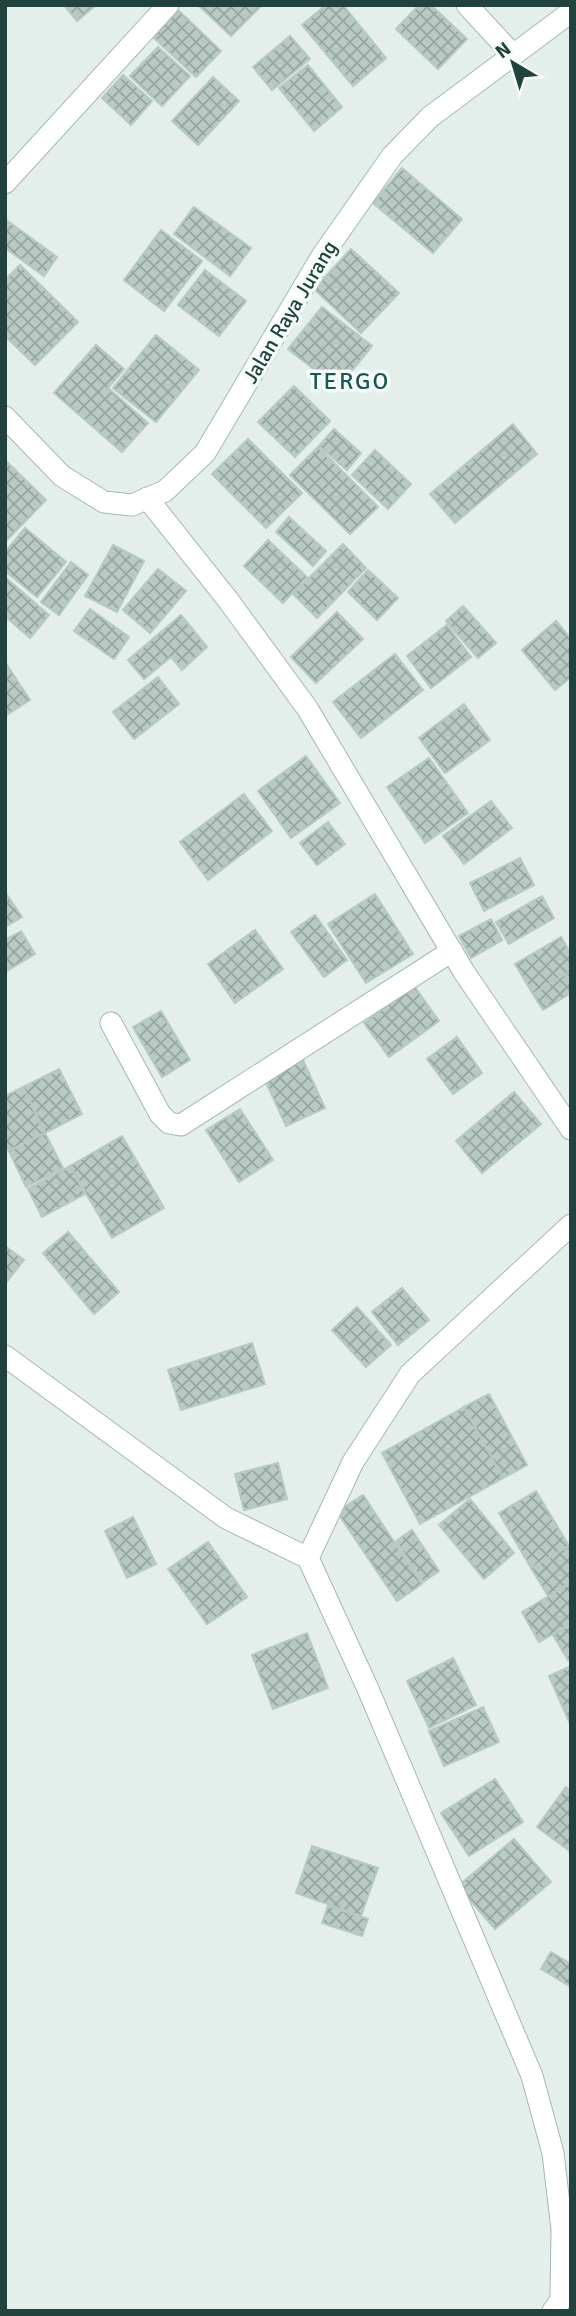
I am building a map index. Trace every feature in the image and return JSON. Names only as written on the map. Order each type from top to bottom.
[{"type":"street","points":[[5,183],[167,5]]},
{"type":"street","points":[[467,5],[513,55]]},
{"type":"street","name":"Jalan Raya Jurang","points":[[5,417],[61,476],[104,502],[132,505],[165,491],[205,453],[322,256],[392,156],[430,117],[571,12]]},
{"type":"street","points":[[147,498],[228,600],[307,708],[452,951],[571,1129]]},
{"type":"street","points":[[111,1023],[160,1114],[169,1123],[181,1125],[452,951]]},
{"type":"street","points":[[308,1558],[353,1461],[410,1374],[571,1224]]},
{"type":"street","points":[[5,1356],[226,1518],[308,1558],[373,1702],[533,2076],[552,2153],[562,2229],[562,2302]]},
{"type":"building","points":[[64,5],[96,5],[77,21]]},
{"type":"building","points":[[262,5],[231,36],[200,7]]},
{"type":"building","points":[[326,5],[343,5],[386,58],[353,86],[302,25]]},
{"type":"building","points":[[419,5],[431,5],[467,39],[438,69],[396,29]]},
{"type":"building","points":[[178,10],[221,51],[196,77],[153,37]]},
{"type":"building","points":[[290,36],[310,59],[272,90],[253,67]]},
{"type":"building","points":[[158,47],[190,76],[162,106],[130,76]]},
{"type":"building","points":[[308,65],[342,107],[314,131],[279,88]]},
{"type":"building","points":[[123,75],[152,101],[131,125],[102,98]]},
{"type":"building","points":[[213,77],[239,101],[198,145],[172,121]]},
{"type":"building","points":[[402,168],[462,219],[433,253],[373,203]]},
{"type":"building","points":[[194,207],[251,248],[230,276],[174,234]]},
{"type":"building","points":[[5,219],[57,257],[44,276],[5,248]]},
{"type":"building","points":[[161,230],[202,261],[164,311],[124,280]]},
{"type":"building","points":[[351,249],[399,293],[361,333],[314,289]]},
{"type":"building","points":[[20,265],[78,322],[35,365],[5,336],[5,280]]},
{"type":"building","points":[[205,270],[246,301],[219,336],[178,305]]},
{"type":"building","points":[[322,307],[372,346],[338,388],[288,349]]},
{"type":"building","points":[[156,335],[199,370],[156,422],[113,388]]},
{"type":"building","points":[[96,345],[124,369],[108,388],[148,423],[122,452],[54,393]]},
{"type":"building","points":[[294,386],[330,421],[295,457],[258,422]]},
{"type":"building","points":[[513,424],[537,454],[455,523],[430,494]]},
{"type":"building","points":[[334,429],[361,453],[347,470],[319,446]]},
{"type":"building","points":[[248,439],[302,493],[266,528],[212,474]]},
{"type":"building","points":[[318,447],[378,507],[350,534],[290,475]]},
{"type":"building","points":[[375,450],[411,484],[388,509],[352,475]]},
{"type":"building","points":[[5,460],[46,500],[5,542]]},
{"type":"building","points":[[289,517],[326,551],[313,566],[276,532]]},
{"type":"building","points":[[25,528],[66,562],[37,597],[5,571],[5,552]]},
{"type":"building","points":[[268,540],[307,577],[283,603],[244,566]]},
{"type":"building","points":[[343,544],[366,568],[317,618],[293,594]]},
{"type":"building","points":[[113,545],[144,561],[117,612],[85,596]]},
{"type":"building","points":[[71,562],[88,575],[59,615],[41,602]]},
{"type":"building","points":[[158,569],[186,591],[150,633],[123,610]]},
{"type":"building","points":[[368,570],[398,598],[377,620],[348,592]]},
{"type":"building","points":[[5,577],[49,615],[30,638],[5,616]]},
{"type":"building","points":[[463,606],[496,643],[478,658],[446,621]]},
{"type":"building","points":[[90,609],[129,637],[114,659],[74,631]]},
{"type":"building","points":[[337,612],[363,639],[316,683],[291,657]]},
{"type":"building","points":[[181,615],[207,647],[182,670],[171,657],[144,679],[128,660]]},
{"type":"building","points":[[556,621],[571,639],[571,677],[555,690],[522,650]]},
{"type":"building","points":[[447,625],[471,657],[431,688],[407,656]]},
{"type":"building","points":[[395,654],[423,690],[361,738],[333,702]]},
{"type":"building","points":[[5,662],[30,700],[5,716]]},
{"type":"building","points":[[158,677],[179,704],[134,739],[113,712]]},
{"type":"building","points":[[464,704],[490,740],[445,773],[419,738]]},
{"type":"building","points":[[306,756],[340,803],[291,838],[258,791]]},
{"type":"building","points":[[429,758],[468,813],[425,843],[387,787]]},
{"type":"building","points":[[244,794],[272,831],[208,880],[180,842]]},
{"type":"building","points":[[491,801],[512,828],[464,864],[443,836]]},
{"type":"building","points":[[328,822],[345,844],[317,865],[300,843]]},
{"type":"building","points":[[520,858],[534,885],[484,911],[470,883]]},
{"type":"building","points":[[5,892],[22,917],[5,927]]},
{"type":"building","points":[[375,894],[413,954],[366,983],[328,924]]},
{"type":"building","points":[[542,896],[554,918],[509,944],[496,922]]},
{"type":"building","points":[[315,915],[347,960],[324,977],[291,932]]},
{"type":"building","points":[[491,919],[502,940],[471,958],[459,936]]},
{"type":"building","points":[[255,930],[283,969],[235,1003],[208,964]]},
{"type":"building","points":[[21,931],[35,954],[5,972],[5,940]]},
{"type":"building","points":[[561,937],[571,954],[571,971],[533,994],[515,964]]},
{"type":"building","points":[[571,971],[571,993],[543,1010],[533,994]]},
{"type":"building","points":[[414,986],[439,1021],[389,1057],[364,1023]]},
{"type":"building","points":[[161,1011],[190,1060],[162,1077],[133,1027]]},
{"type":"building","points":[[457,1037],[482,1073],[453,1094],[427,1059]]},
{"type":"building","points":[[302,1058],[325,1108],[286,1126],[263,1076]]},
{"type":"building","points":[[59,1069],[82,1114],[45,1133],[23,1087]]},
{"type":"building","points":[[23,1087],[45,1133],[9,1151],[5,1144],[5,1096]]},
{"type":"building","points":[[514,1092],[541,1124],[482,1173],[456,1141]]},
{"type":"building","points":[[240,1109],[273,1160],[239,1182],[206,1130]]},
{"type":"building","points":[[45,1133],[63,1168],[26,1187],[9,1151]]},
{"type":"building","points":[[122,1136],[164,1208],[112,1238],[70,1166]]},
{"type":"building","points":[[70,1166],[85,1194],[42,1217],[28,1189]]},
{"type":"building","points":[[68,1232],[119,1292],[94,1314],[43,1253]]},
{"type":"building","points":[[5,1246],[24,1260],[5,1284]]},
{"type":"building","points":[[402,1288],[429,1320],[398,1345],[372,1312]]},
{"type":"building","points":[[357,1307],[391,1345],[366,1367],[332,1330]]},
{"type":"building","points":[[252,1343],[265,1384],[181,1410],[168,1370]]},
{"type":"building","points":[[489,1394],[527,1465],[503,1478],[464,1407]]},
{"type":"building","points":[[464,1407],[503,1478],[420,1524],[382,1453]]},
{"type":"building","points":[[278,1463],[287,1499],[244,1510],[235,1474]]},
{"type":"building","points":[[536,1491],[569,1546],[531,1568],[499,1513]]},
{"type":"building","points":[[363,1495],[422,1584],[397,1601],[337,1512]]},
{"type":"building","points":[[470,1499],[514,1553],[484,1579],[439,1525]]},
{"type":"building","points":[[133,1517],[156,1564],[127,1578],[105,1531]]},
{"type":"building","points":[[412,1530],[439,1571],[423,1582],[396,1541]]},
{"type":"building","points":[[208,1542],[247,1597],[207,1624],[168,1569]]},
{"type":"building","points":[[569,1546],[571,1582],[548,1596],[531,1568]]},
{"type":"building","points":[[571,1583],[571,1623],[539,1642],[522,1612]]},
{"type":"building","points":[[571,1624],[571,1658],[568,1660],[553,1635]]},
{"type":"building","points":[[307,1633],[328,1688],[273,1709],[252,1655]]},
{"type":"building","points":[[453,1658],[476,1705],[429,1728],[407,1681]]},
{"type":"building","points":[[571,1666],[571,1726],[549,1676]]},
{"type":"building","points":[[483,1707],[499,1742],[444,1766],[429,1731]]},
{"type":"building","points":[[495,1779],[523,1822],[469,1856],[441,1813]]},
{"type":"building","points":[[566,1787],[571,1791],[571,1852],[537,1827]]},
{"type":"building","points":[[514,1839],[551,1882],[495,1929],[458,1886]]},
{"type":"building","points":[[312,1846],[378,1868],[361,1916],[296,1893]]},
{"type":"building","points":[[328,1906],[368,1919],[362,1936],[322,1923]]},
{"type":"building","points":[[551,1952],[571,1964],[571,1987],[541,1969]]},
{"type":"district","name":"TERGO","points":[[350,381]]}]
